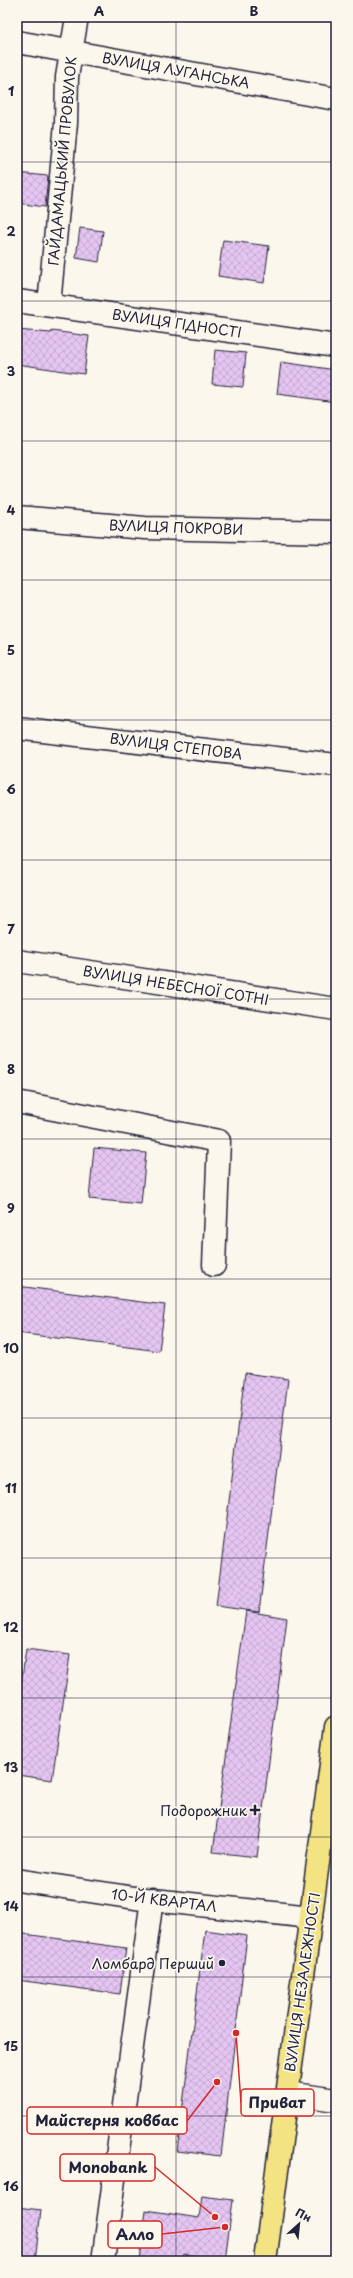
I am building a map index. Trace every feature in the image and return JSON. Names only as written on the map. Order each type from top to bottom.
[{"type":"main road","name":"ВУЛИЦЯ НЕЗАЛЕЖНОСТІ","points":[[265,2261],[311,1917],[332,1795],[336,1727]]},
{"type":"street","name":"ГАЙДАМАЦЬКИЙ ПРОВУЛОК","points":[[49,305],[66,123],[67,77],[77,17]]},
{"type":"street","name":"ВУЛИЦЯ ЛУГАНСЬКА","points":[[17,42],[336,99]]},
{"type":"street","name":"ВУЛИЦЯ ГІДНОСТІ","points":[[17,301],[336,346]]},
{"type":"street","name":"ВУЛИЦЯ ПОКРОВИ","points":[[17,517],[145,528],[336,532]]},
{"type":"street","name":"ВУЛИЦЯ СТЕПОВА","points":[[17,728],[336,765]]},
{"type":"street","name":"ВУЛИЦЯ НЕБЕСНОЇ СОТНІ","points":[[17,961],[336,1009]]},
{"type":"street","points":[[17,1102],[219,1142],[214,1265]]},
{"type":"street","name":"10-Й КВАРТАЛ","points":[[17,1880],[152,1899],[311,1917]]},
{"type":"street","points":[[103,2261],[152,1899]]},
{"type":"street","points":[[288,2093],[336,2100]]},
{"type":"building","points":[[17,173],[48,176],[45,207],[17,203]]},
{"type":"building","points":[[80,228],[103,231],[99,262],[76,258]]},
{"type":"building","points":[[223,240],[269,246],[264,283],[218,276]]},
{"type":"building","points":[[17,330],[51,333],[52,331],[89,336],[84,374],[17,364]]},
{"type":"building","points":[[215,350],[246,353],[243,387],[212,384]]},
{"type":"building","points":[[281,362],[336,370],[336,402],[277,394]]},
{"type":"building","points":[[94,1148],[146,1153],[141,1204],[89,1199]]},
{"type":"building","points":[[17,1286],[165,1305],[159,1351],[17,1333]]},
{"type":"building","points":[[245,1373],[288,1379],[259,1612],[216,1606]]},
{"type":"building","points":[[246,1611],[287,1618],[257,1857],[213,1852]]},
{"type":"building","points":[[26,1649],[70,1655],[52,1780],[17,1775],[17,1685],[21,1685]]},
{"type":"building","points":[[205,1930],[247,1936],[221,2156],[177,2151]]},
{"type":"building","points":[[17,1933],[126,1948],[120,1994],[17,1980]]},
{"type":"building","points":[[202,2196],[233,2200],[225,2260],[184,2254],[183,2261],[140,2261],[146,2210],[199,2218]]},
{"type":"building","points":[[17,2207],[41,2210],[35,2261],[17,2261]]},
{"type":"place","name":"Подорожник","points":[[255,1810]]},
{"type":"place","name":"Ломбард Перший","points":[[222,1963]]},
{"type":"place","name":"Приват","points":[[236,2033]]},
{"type":"place","name":"Майстерня ковбас","points":[[217,2082]]},
{"type":"place","name":"Monobank","points":[[215,2217]]},
{"type":"place","name":"Алло","points":[[225,2227]]}]
